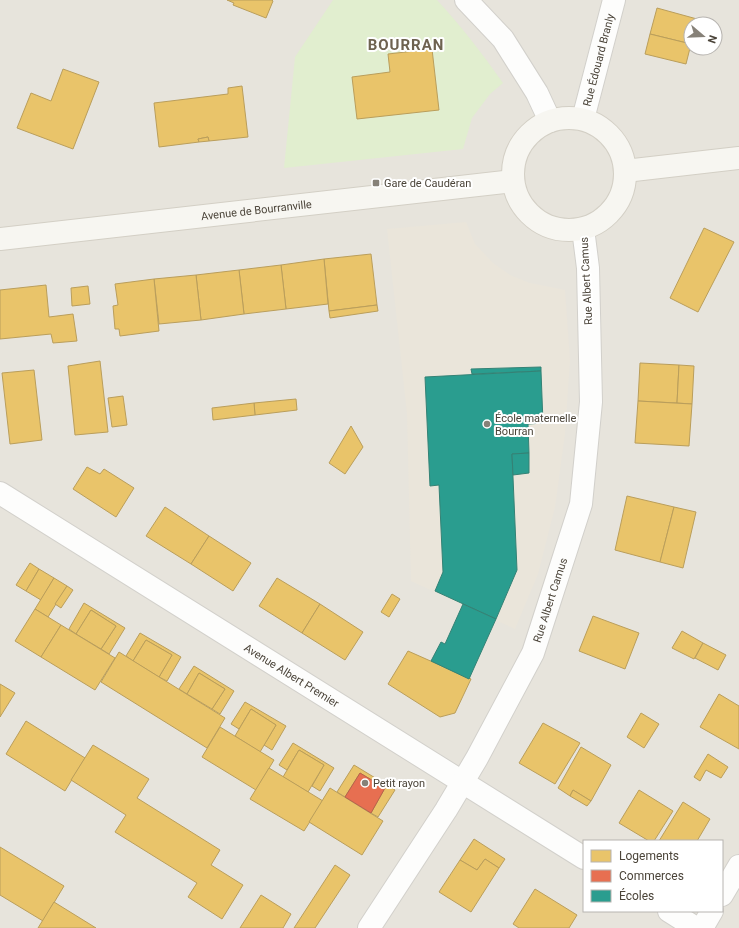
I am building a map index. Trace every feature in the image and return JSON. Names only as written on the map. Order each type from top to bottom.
[{"type":"street","points":[[466,0],[502,39],[537,93],[550,121]]},
{"type":"street","name":"Rue Édouard Branly","points":[[583,120],[614,0]]},
{"type":"street","points":[[566,118],[583,120],[596,124],[607,133],[616,144],[623,156],[625,171],[624,186],[619,201],[610,214],[598,223],[583,229],[564,231],[545,226],[530,215],[518,199],[513,181],[513,166],[518,151],[525,138],[537,128],[550,121],[566,118]]},
{"type":"street","points":[[625,171],[739,158]]},
{"type":"street","name":"Avenue de Bourranville","points":[[0,239],[513,181]]},
{"type":"street","name":"Rue Albert Camus","points":[[369,928],[478,758],[533,653],[581,504],[591,402],[588,268],[583,229]]},
{"type":"street","name":"Avenue Albert Premier","points":[[0,493],[583,857]]},
{"type":"street","points":[[723,893],[739,866]]},
{"type":"street","points":[[670,912],[696,928]]},
{"type":"street","points":[[702,928],[711,912]]},
{"type":"shaded area","points":[[0,0],[739,0],[739,928],[0,928]]},
{"type":"shaded area","name":"École maternelle Bourran","points":[[466,222],[475,244],[493,263],[510,275],[530,283],[565,290],[570,360],[565,434],[555,507],[538,574],[515,629],[411,581],[407,414],[387,229]]},
{"type":"green space","points":[[333,0],[437,0],[446,10],[471,40],[503,83],[490,94],[472,118],[463,149],[284,168],[295,57]]},
{"type":"building: Logements","points":[[227,0],[273,1],[266,18],[233,5],[234,3]]},
{"type":"building: Logements","points":[[657,8],[686,16],[683,16],[683,42],[650,34]]},
{"type":"building: Logements","points":[[650,34],[683,42],[683,56],[688,56],[686,64],[645,54]]},
{"type":"building: Logements","points":[[432,49],[439,110],[357,119],[352,77],[390,72],[388,54]]},
{"type":"building: Logements","points":[[63,69],[99,82],[73,149],[17,128],[31,93],[51,101]]},
{"type":"building: Logements","points":[[242,86],[248,137],[209,141],[208,137],[198,139],[199,142],[159,147],[154,103],[228,94],[228,88]]},
{"type":"building: Logements","points":[[208,137],[209,141],[199,142],[198,139]]},
{"type":"building: Logements","points":[[704,228],[734,242],[698,312],[670,298]]},
{"type":"building: Logements","points":[[371,254],[377,305],[329,311],[324,259]]},
{"type":"building: Logements","points":[[324,259],[328,304],[286,309],[281,265]]},
{"type":"building: Logements","points":[[281,265],[286,309],[244,314],[239,270]]},
{"type":"building: Logements","points":[[239,270],[244,314],[201,320],[196,275]]},
{"type":"building: Logements","points":[[196,275],[201,320],[159,324],[154,279]]},
{"type":"building: Logements","points":[[154,279],[159,331],[120,336],[119,329],[115,329],[113,306],[118,305],[115,284]]},
{"type":"building: Logements","points":[[46,285],[49,317],[73,314],[77,341],[53,343],[51,334],[0,339],[0,290]]},
{"type":"building: Logements","points":[[88,286],[90,304],[72,306],[71,288]]},
{"type":"building: Logements","points":[[377,305],[378,311],[330,318],[329,311]]},
{"type":"building: Logements","points":[[100,361],[108,432],[75,435],[68,366]]},
{"type":"building: Logements","points":[[640,363],[679,365],[677,403],[638,401]]},
{"type":"building: Logements","points":[[679,365],[694,366],[692,404],[677,403]]},
{"type":"building: Logements","points":[[34,370],[42,440],[10,444],[2,373]]},
{"type":"building: Logements","points":[[123,396],[127,425],[112,427],[108,398]]},
{"type":"building: Logements","points":[[296,399],[297,410],[255,415],[254,403]]},
{"type":"building: Logements","points":[[638,401],[692,404],[689,446],[635,443]]},
{"type":"building: Logements","points":[[254,403],[255,415],[213,420],[212,408]]},
{"type":"building: Logements","points":[[351,426],[363,447],[345,474],[329,463]]},
{"type":"building: Logements","points":[[87,467],[100,474],[104,469],[134,488],[116,517],[73,489]]},
{"type":"building: Logements","points":[[627,496],[674,507],[660,562],[615,550]]},
{"type":"building: Logements","points":[[165,507],[209,536],[191,564],[146,536]]},
{"type":"building: Logements","points":[[674,507],[696,512],[683,568],[660,562]]},
{"type":"building: Logements","points":[[209,536],[251,563],[233,591],[191,564]]},
{"type":"building: Logements","points":[[30,563],[39,569],[26,591],[16,585]]},
{"type":"building: Logements","points":[[39,569],[54,578],[41,600],[26,591]]},
{"type":"building: Logements","points":[[54,578],[67,586],[48,617],[35,609]]},
{"type":"building: Logements","points":[[277,578],[320,604],[302,633],[259,606]]},
{"type":"building: Logements","points":[[67,586],[73,590],[61,608],[55,604]]},
{"type":"building: Logements","points":[[392,594],[400,599],[389,617],[381,612]]},
{"type":"building: Logements","points":[[84,603],[125,628],[109,654],[101,649],[116,626],[91,610],[76,634],[69,629]]},
{"type":"building: Logements","points":[[320,604],[363,632],[345,660],[302,633]]},
{"type":"building: Logements","points":[[35,609],[61,625],[41,657],[15,641]]},
{"type":"building: Logements","points":[[91,610],[116,626],[101,649],[76,634]]},
{"type":"building: Logements","points":[[593,616],[639,633],[625,669],[579,651]]},
{"type":"building: Logements","points":[[61,625],[115,658],[95,690],[41,657]]},
{"type":"building: Logements","points":[[682,631],[703,643],[694,659],[672,648]]},
{"type":"building: Logements","points":[[140,633],[181,657],[167,681],[159,677],[172,655],[146,640],[133,661],[126,656]]},
{"type":"building: Logements","points":[[146,640],[172,655],[159,677],[133,661]]},
{"type":"building: Logements","points":[[703,643],[726,655],[718,670],[695,658]]},
{"type":"building: Logements","points":[[408,651],[471,679],[455,713],[440,717],[388,684]]},
{"type":"building: Logements","points":[[119,652],[225,718],[207,748],[101,682]]},
{"type":"building: Logements","points":[[194,666],[234,691],[220,714],[212,709],[225,689],[199,673],[187,694],[179,689]]},
{"type":"building: Logements","points":[[199,673],[225,689],[212,709],[187,694]]},
{"type":"building: Logements","points":[[0,684],[15,693],[0,717]]},
{"type":"building: Logements","points":[[719,694],[739,706],[739,749],[700,727]]},
{"type":"building: Logements","points":[[245,702],[286,726],[272,750],[264,745],[276,725],[251,709],[239,729],[231,724]]},
{"type":"building: Logements","points":[[251,709],[276,725],[260,752],[235,736]]},
{"type":"building: Logements","points":[[641,713],[659,724],[644,748],[627,737]]},
{"type":"building: Logements","points":[[26,721],[85,758],[65,791],[6,754]]},
{"type":"building: Logements","points":[[543,723],[580,743],[555,784],[519,763]]},
{"type":"building: Logements","points":[[220,727],[274,760],[256,790],[202,757]]},
{"type":"building: Logements","points":[[293,743],[334,768],[320,791],[312,786],[324,765],[299,750],[287,770],[279,765]]},
{"type":"building: Logements","points":[[93,745],[149,779],[137,798],[220,850],[211,865],[243,885],[222,919],[188,897],[197,883],[115,832],[126,815],[71,780]]},
{"type":"building: Logements","points":[[581,747],[611,765],[591,801],[573,790],[570,796],[558,788]]},
{"type":"building: Logements","points":[[299,750],[324,765],[308,792],[283,777]]},
{"type":"building: Logements","points":[[708,754],[728,767],[721,778],[706,770],[700,781],[694,777]]},
{"type":"building: Logements","points":[[354,765],[395,790],[378,817],[371,813],[385,788],[360,773],[345,797],[337,792]]},
{"type":"building: Logements","points":[[269,768],[323,801],[304,831],[250,799]]},
{"type":"building: Logements","points":[[330,788],[383,821],[362,855],[309,822]]},
{"type":"building: Logements","points":[[573,790],[591,801],[587,806],[570,796]]},
{"type":"building: Logements","points":[[639,790],[673,811],[655,840],[647,840],[619,823]]},
{"type":"building: Logements","points":[[683,802],[710,819],[698,840],[660,840]]},
{"type":"building: Logements","points":[[474,839],[505,859],[499,868],[485,859],[477,870],[460,860]]},
{"type":"building: Logements","points":[[0,847],[64,886],[43,921],[0,895]]},
{"type":"building: Logements","points":[[485,859],[499,868],[471,912],[439,892],[460,860],[477,870]]},
{"type":"building: Logements","points":[[335,865],[350,875],[315,928],[294,928]]},
{"type":"building: Logements","points":[[535,889],[577,915],[569,928],[519,928],[513,924]]},
{"type":"building: Logements","points":[[261,895],[291,914],[283,928],[240,928]]},
{"type":"building: Logements","points":[[54,902],[96,928],[38,928]]},
{"type":"building: Commerces","points":[[360,773],[385,788],[371,813],[345,797]]},
{"type":"building: Écoles","points":[[541,367],[541,371],[472,374],[471,369]]},
{"type":"building: Écoles","points":[[541,371],[543,423],[528,424],[529,453],[512,454],[517,570],[496,619],[435,591],[443,572],[439,485],[430,486],[425,377]]},
{"type":"building: Écoles","points":[[529,453],[529,473],[513,475],[512,454]]},
{"type":"building: Écoles","points":[[463,604],[496,619],[469,679],[431,661],[441,642],[445,644]]},
{"type":"place","name":"Gare de Caudéran","points":[[376,183]]},
{"type":"place","name":"École maternelle Bourran","points":[[487,424]]},
{"type":"place","name":"Petit rayon","points":[[365,783]]},
{"type":"district","name":"BOURRAN","points":[[406,45]]}]
